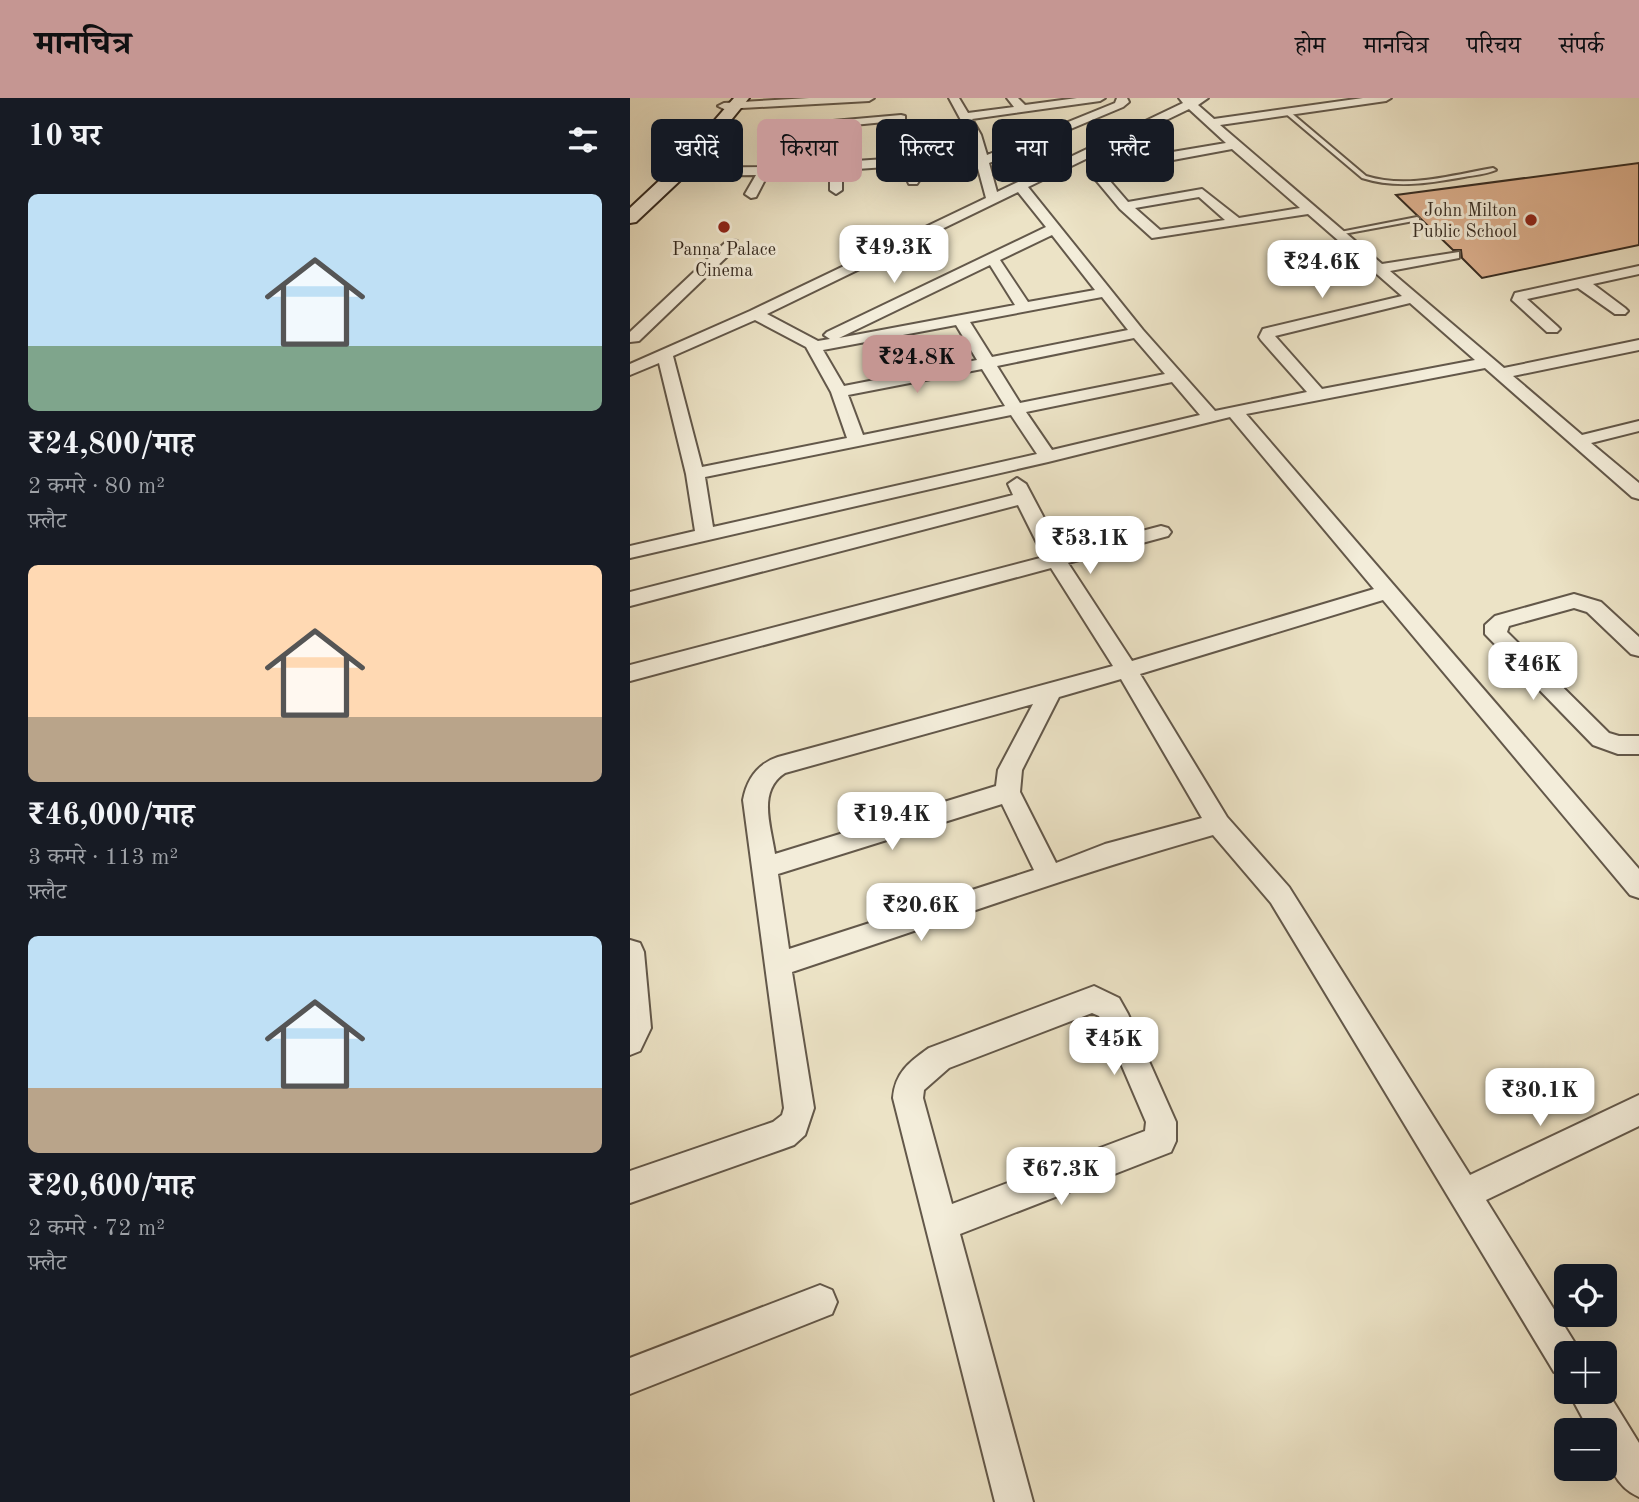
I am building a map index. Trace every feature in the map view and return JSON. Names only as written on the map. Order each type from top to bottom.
[{"type":"main road","points":[[720,119],[733,102]]},
{"type":"main road","points":[[630,205],[666,172],[733,102]]},
{"type":"main road","points":[[630,218],[668,182]]},
{"type":"street","points":[[733,102],[869,98]]},
{"type":"street","points":[[954,98],[975,135],[993,200]]},
{"type":"street","points":[[1012,98],[1022,109]]},
{"type":"street","points":[[965,117],[1100,98]]},
{"type":"street","points":[[982,161],[1119,105],[1123,102],[1122,98]]},
{"type":"street","points":[[1212,123],[1386,98]]},
{"type":"street","points":[[834,100],[833,129],[901,118]]},
{"type":"street","points":[[630,370],[755,314],[993,200],[1193,100],[1235,145],[1639,493]]},
{"type":"street","points":[[1235,145],[1097,170],[1096,173],[1125,206],[1157,235],[1310,209]]},
{"type":"street","points":[[751,194],[758,182]]},
{"type":"street","points":[[836,182],[836,190]]},
{"type":"street","points":[[1020,186],[1138,333],[1212,418]]},
{"type":"street","points":[[1125,206],[1202,193],[1236,222]]},
{"type":"street","points":[[813,346],[1056,228]]},
{"type":"street","points":[[632,338],[732,244]]},
{"type":"street","points":[[1380,269],[1454,255]]},
{"type":"street","points":[[992,258],[1024,307]]},
{"type":"street","points":[[1552,330],[1518,298],[1639,270]]},
{"type":"street","points":[[1580,282],[1620,311]]},
{"type":"street","points":[[813,346],[1106,292]]},
{"type":"street","points":[[1318,395],[1267,334],[1272,330],[1413,298]]},
{"type":"street","points":[[755,314],[813,346],[839,392],[857,441]]},
{"type":"street","points":[[960,318],[1015,409],[1048,457]]},
{"type":"street","points":[[839,392],[1138,333]]},
{"type":"street","points":[[632,338],[689,344]]},
{"type":"street","points":[[1500,374],[1639,345]]},
{"type":"street","points":[[665,355],[695,474],[705,536]]},
{"type":"street","points":[[630,552],[1048,457],[1234,411],[1487,363]]},
{"type":"street","points":[[695,474],[1175,377]]},
{"type":"street","points":[[1234,411],[1639,887]]},
{"type":"street","points":[[1578,441],[1639,426]]},
{"type":"street","points":[[1004,467],[1024,498],[1056,560],[1126,670],[1217,824],[1280,895],[1554,1341]]},
{"type":"street","points":[[630,599],[1024,498]]},
{"type":"street","points":[[630,673],[1161,532]]},
{"type":"street","points":[[630,1187],[783,1134],[794,1124],[799,1108],[755,800],[758,783],[766,773],[778,766],[1126,670],[1389,591]]},
{"type":"street","points":[[1639,649],[1594,607],[1586,603],[1574,601],[1496,625],[1496,634],[1601,739],[1618,745],[1639,745]]},
{"type":"street","points":[[1050,877],[1008,792],[1010,770],[1051,691]]},
{"type":"street","points":[[763,868],[1008,792]]},
{"type":"street","points":[[777,965],[1050,877],[1105,855],[1217,824]]},
{"type":"street","points":[[630,952],[636,1028],[630,1041]]},
{"type":"street","points":[[943,1224],[1160,1141],[1161,1122],[1118,1023],[1108,1007],[1094,999],[939,1058],[923,1069],[909,1084],[908,1098],[1014,1502]]},
{"type":"street","points":[[1464,1194],[1639,1110]]},
{"type":"street","points":[[630,1376],[820,1303]]},
{"type":"street","points":[[1594,1404],[1639,1478]]},
{"type":"lane","points":[[1287,112],[1364,177],[1374,182],[1400,183],[1493,170]]},
{"type":"lane","points":[[1338,233],[1417,219]]},
{"type":"building","name":"John Milton Public School","points":[[1639,163],[1639,245],[1482,278],[1462,258],[1461,250],[1453,250],[1396,195]]},
{"type":"place","name":"John Milton Public School","points":[[1531,220]]},
{"type":"place","name":"Panna Palace Cinema","points":[[724,227]]}]
